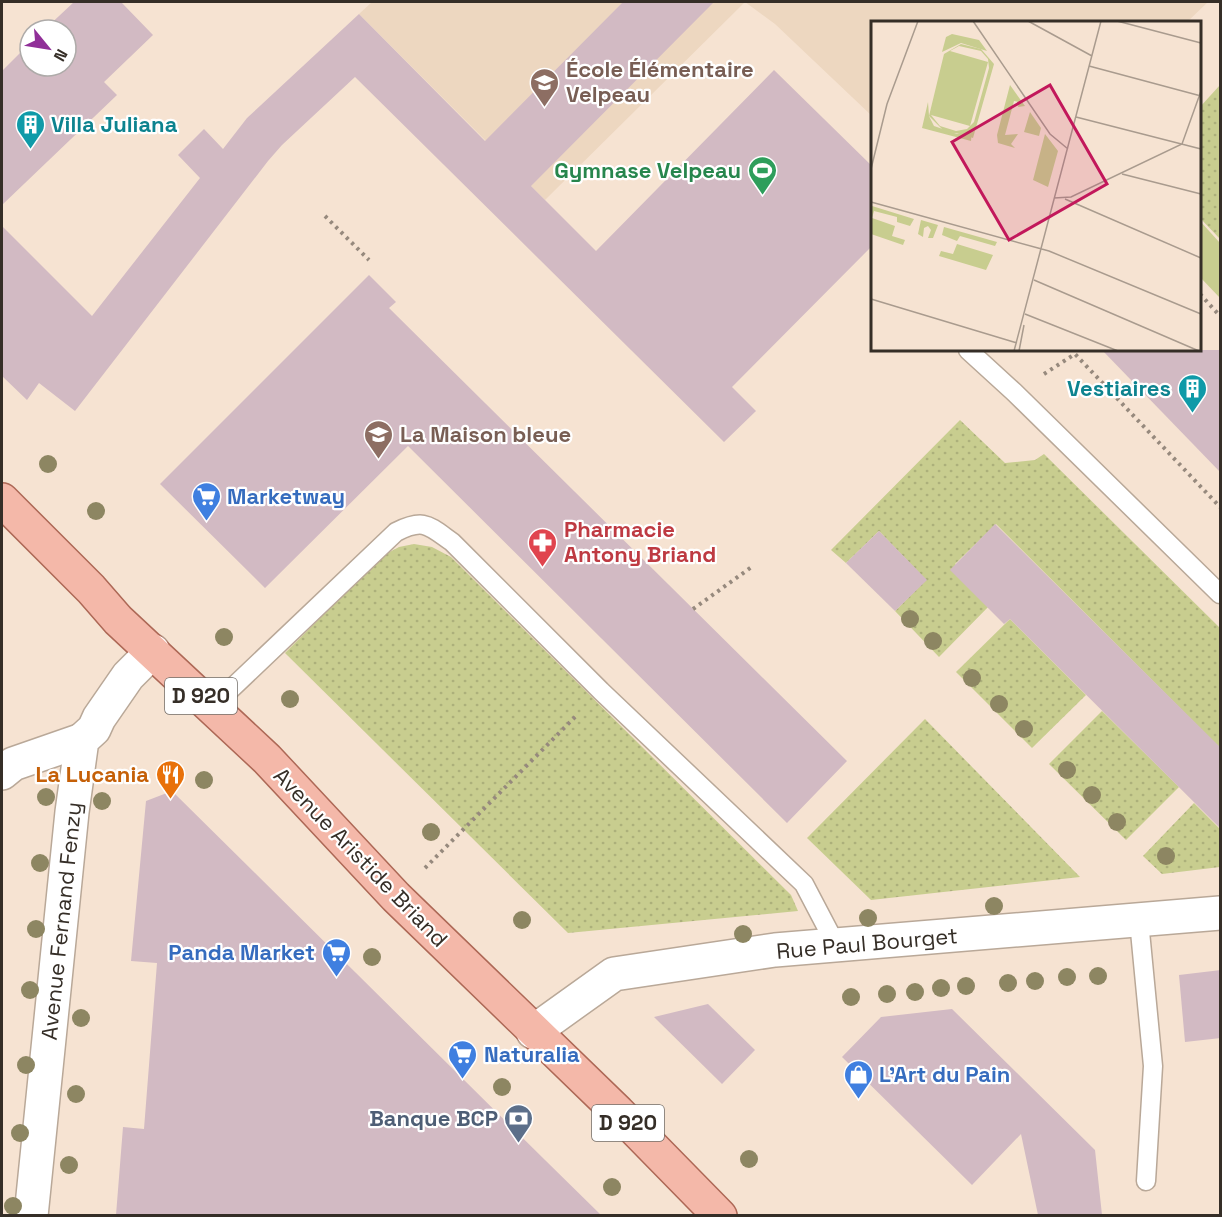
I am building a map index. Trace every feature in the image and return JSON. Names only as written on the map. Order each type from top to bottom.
[{"type":"main road","name":"Avenue Aristide Briand","points":[[2,500],[91,589],[118,620],[267,759],[396,897],[618,1112],[720,1215]]},
{"type":"street","name":"Avenue Fernand Fenzy","points":[[31,1215],[72,812],[82,740],[94,729],[128,676],[153,651]]},
{"type":"street","points":[[2,773],[13,764],[82,740]]},
{"type":"street","name":"Rue Paul Bourget","points":[[533,1032],[614,974],[775,950],[1221,913]]},
{"type":"lane","points":[[969,351],[1221,594]]},
{"type":"lane","points":[[212,707],[396,532],[413,524],[426,525],[452,542],[601,691],[804,884],[836,945]]},
{"type":"lane","points":[[1139,921],[1153,1066],[1146,1180]]},
{"type":"path","points":[[325,216],[369,260]]},
{"type":"path","points":[[1201,295],[1221,316]]},
{"type":"path","points":[[1014,392],[1077,352],[1221,507]]},
{"type":"path","points":[[693,609],[753,566]]},
{"type":"path","points":[[396,897],[601,691]]},
{"type":"shaded area","name":"École Élémentaire Velpeau","points":[[372,2],[745,2],[545,200],[359,14]]},
{"type":"shaded area","name":"École Élémentaire Velpeau","points":[[745,2],[1208,2],[1188,21],[871,21],[871,115],[775,24]]},
{"type":"green space","points":[[1220,85],[1220,239],[1201,219],[1201,106]]},
{"type":"green space","points":[[1201,222],[1220,243],[1220,298],[1201,278]]},
{"type":"green space","points":[[960,420],[1005,463],[1035,460],[1044,454],[1220,628],[1220,748],[996,524],[955,564],[993,602],[939,657],[895,611],[926,580],[879,531],[846,563],[831,550]]},
{"type":"green space","points":[[414,544],[432,547],[451,557],[791,895],[798,911],[568,933],[285,653],[382,556],[399,547]]},
{"type":"green space","points":[[1010,619],[1086,695],[1032,748],[956,672]]},
{"type":"green space","points":[[1102,711],[1179,787],[1126,840],[1049,764]]},
{"type":"green space","points":[[925,719],[1080,877],[871,900],[807,838]]},
{"type":"green space","points":[[1194,803],[1220,829],[1220,867],[1162,874],[1143,856]]},
{"type":"building","name":"Villa Juliana","points":[[74,2],[121,2],[153,35],[104,82],[117,95],[2,205],[2,71],[18,55],[18,78],[78,78],[78,18],[57,18]]},
{"type":"building","points":[[623,2],[714,2],[531,186],[596,251],[774,70],[871,165],[871,247],[732,387],[756,411],[724,442],[355,77],[268,161],[75,411],[39,383],[27,400],[2,376],[2,226],[92,316],[200,178],[178,155],[204,129],[223,149],[247,118],[359,14],[485,141]]},
{"type":"building","points":[[369,275],[396,302],[389,308],[847,761],[787,823],[408,446],[265,588],[160,484]]},
{"type":"building","name":"Vestiaires","points":[[1221,350],[1221,473],[1103,351]]},
{"type":"building","points":[[995,524],[1221,748],[1221,829],[1010,619],[1004,624],[950,570]]},
{"type":"building","points":[[879,531],[927,580],[895,611],[846,563]]},
{"type":"building","points":[[172,791],[601,1215],[116,1215],[123,1127],[144,1129],[157,963],[131,961],[146,801]]},
{"type":"building","points":[[1221,970],[1221,1038],[1185,1042],[1179,975]]},
{"type":"building","points":[[708,1004],[755,1050],[722,1084],[654,1017]]},
{"type":"building","points":[[952,1009],[1095,1150],[1102,1215],[1038,1215],[1021,1134],[972,1185],[842,1057],[881,1017]]},
{"type":"place","name":"École Élémentaire Velpeau","points":[[545,108]]},
{"type":"place","name":"Villa Juliana","points":[[30,150]]},
{"type":"place","name":"Gymnase Velpeau","points":[[762,196]]},
{"type":"place","name":"Vestiaires","points":[[1192,414]]},
{"type":"place","name":"La Maison bleue","points":[[379,460]]},
{"type":"place","name":"Marketway","points":[[206,522]]},
{"type":"place","name":"Pharmacie Antony Briand","points":[[543,568]]},
{"type":"place","name":"La Lucania","points":[[170,800]]},
{"type":"place","name":"Panda Market","points":[[336,978]]},
{"type":"place","name":"Naturalia","points":[[463,1080]]},
{"type":"place","name":"L'Art du Pain","points":[[858,1100]]},
{"type":"place","name":"Banque BCP","points":[[519,1144]]}]
